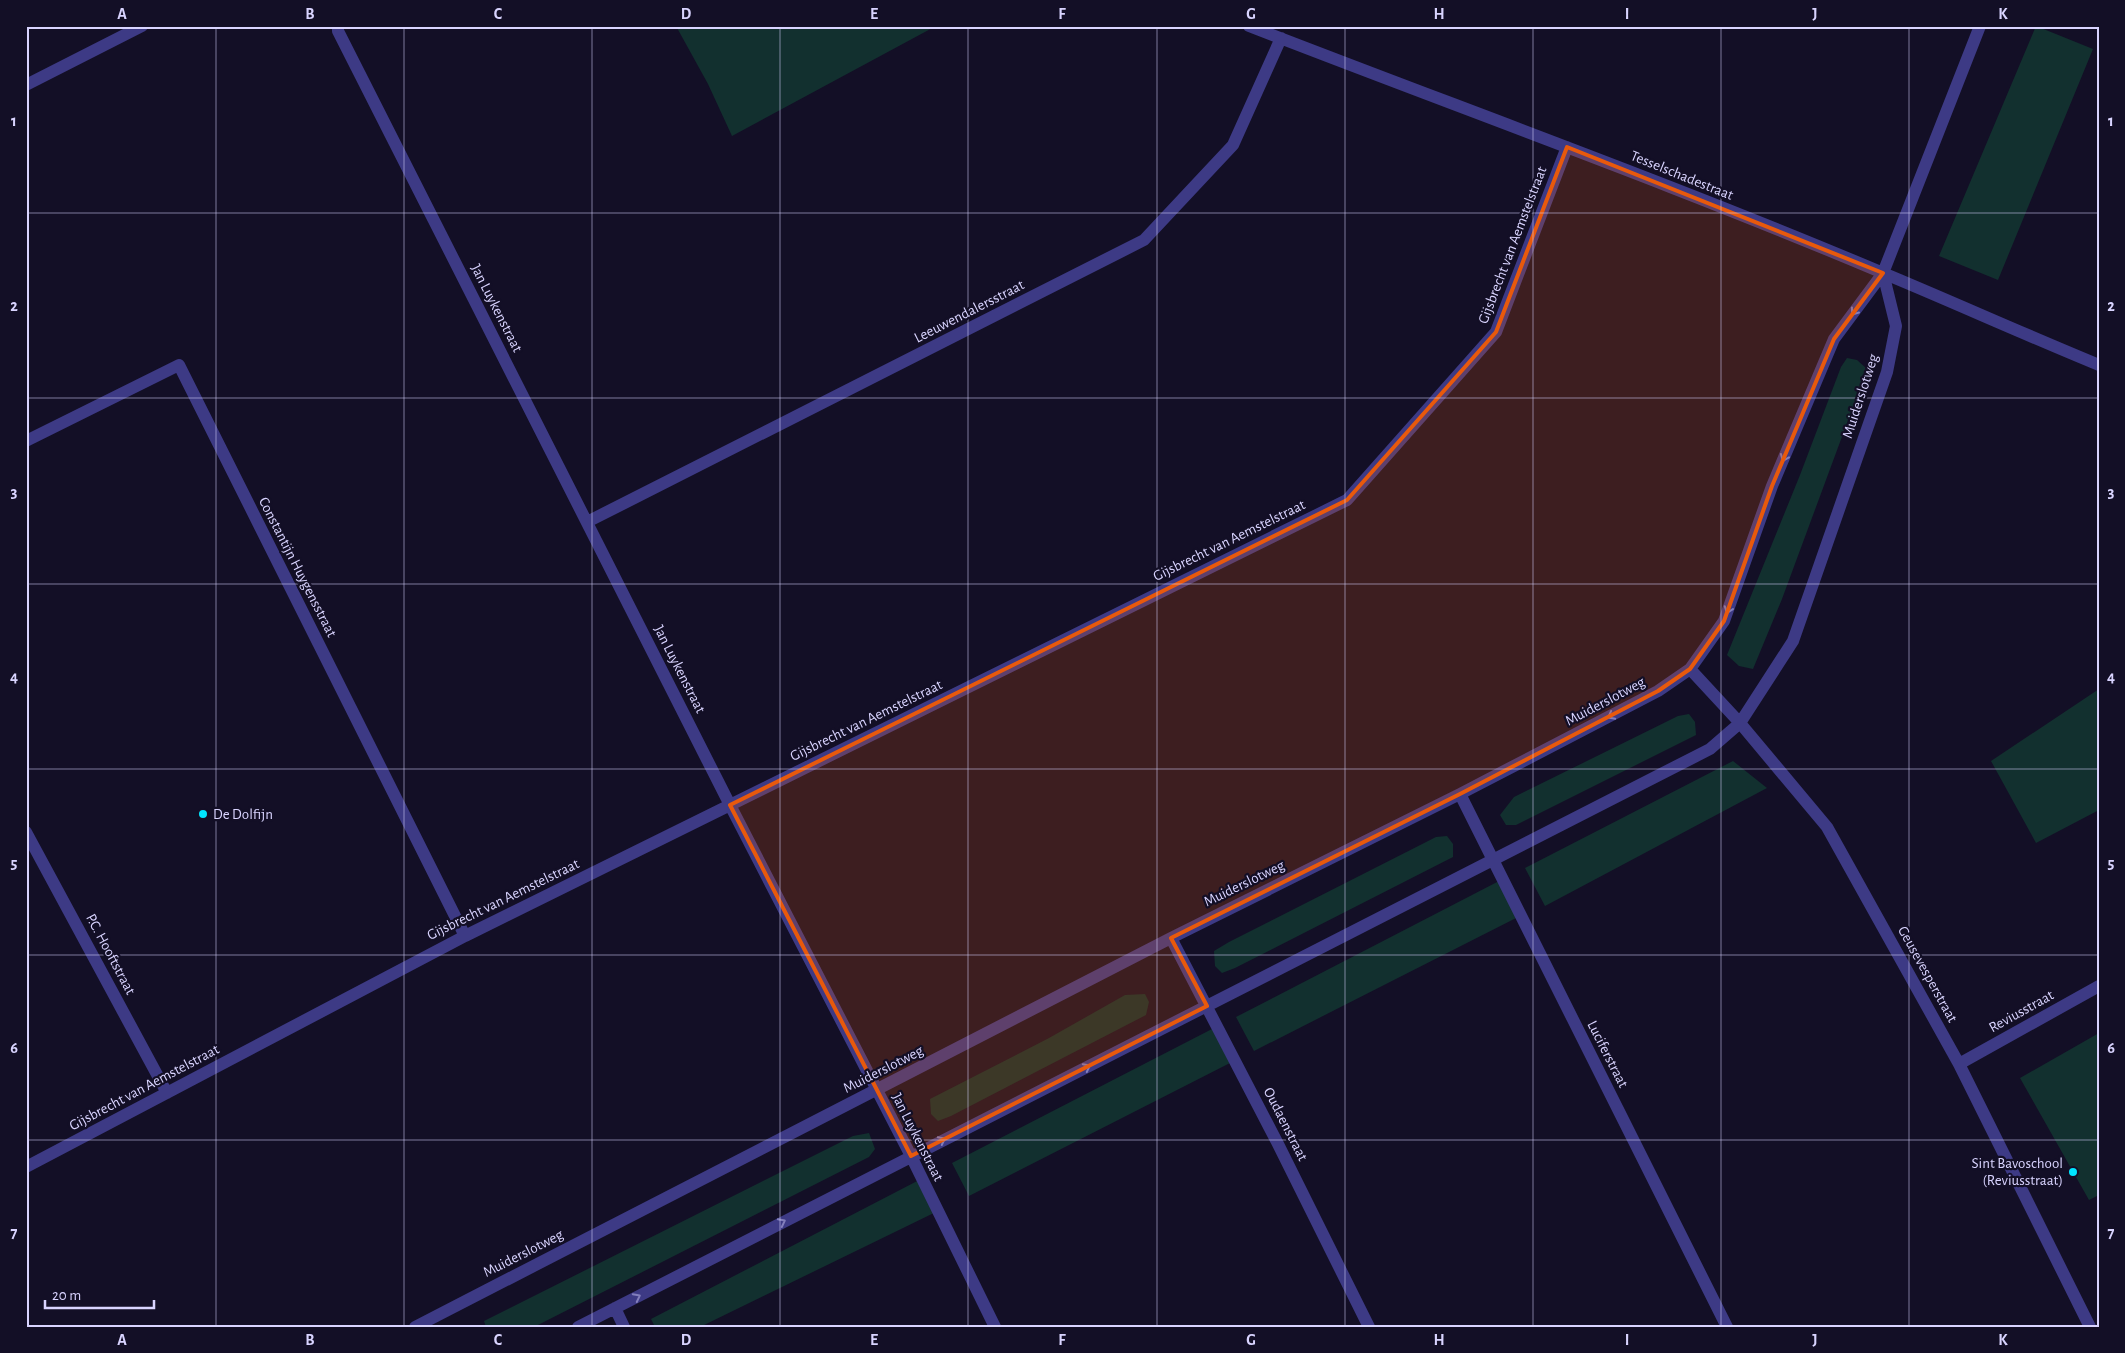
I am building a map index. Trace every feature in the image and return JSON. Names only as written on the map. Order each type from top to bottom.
[{"type":"street","points":[[26,85],[142,26]]},
{"type":"street","name":"Jan Luykenstraat","points":[[338,26],[338,31],[730,805],[911,1156],[995,1327]]},
{"type":"street","name":"Tesselschadestraat","points":[[1249,26],[1567,147],[1883,273],[1994,322],[2099,365]]},
{"type":"street","name":"Muiderslotweg","points":[[415,1327],[1171,938],[1460,794],[1658,691],[1690,669],[1724,621],[1772,486],[1834,339],[1883,273],[1980,26]]},
{"type":"street","name":"Leeuwendalersstraat","points":[[588,522],[1144,240],[1232,145],[1281,38]]},
{"type":"street","name":"Gijsbrecht van Aemstelstraat","points":[[26,1167],[465,936],[1347,500],[1496,332],[1567,147]]},
{"type":"street","name":"Muiderslotweg","points":[[578,1327],[1710,749],[1740,723],[1793,641],[1887,372],[1896,326],[1883,273]]},
{"type":"street","name":"Constantijn Huygensstraat","points":[[26,441],[179,365],[465,936]]},
{"type":"street","name":"Geusevesperstraat","points":[[1690,669],[1740,723],[1827,827],[1959,1064],[2090,1327]]},
{"type":"street","name":"Luciferstraat","points":[[1460,794],[1727,1327]]},
{"type":"street","name":"P.C. Hooftstraat","points":[[26,832],[167,1092]]},
{"type":"street","name":"Oudaenstraat","points":[[1171,938],[1370,1327]]},
{"type":"street","name":"Reviusstraat","points":[[1959,1064],[2099,986]]},
{"type":"street","points":[[615,1308],[624,1327]]},
{"type":"highlighted area","points":[[1567,147],[1883,273],[1834,339],[1772,486],[1724,621],[1690,669],[1658,691],[1460,794],[1171,938],[1207,1006],[911,1156],[730,805],[1347,500],[1496,332]]},
{"type":"green space","points":[[676,26],[936,26],[732,136],[708,84]]},
{"type":"green space","points":[[2036,26],[2093,49],[1998,280],[1939,256]]},
{"type":"green space","points":[[1847,358],[1857,360],[1867,369],[1782,599],[1753,669],[1739,666],[1727,655],[1800,475],[1841,367]]},
{"type":"green space","points":[[2099,689],[2099,810],[2036,843],[1991,761]]},
{"type":"green space","points":[[1689,714],[1695,722],[1696,735],[1516,825],[1506,825],[1500,815],[1514,797],[1678,716]]},
{"type":"green space","points":[[1733,761],[1767,788],[1545,906],[1525,868]]},
{"type":"green space","points":[[1447,836],[1453,844],[1453,857],[1235,968],[1222,973],[1215,966],[1214,951],[1229,942],[1436,837]]},
{"type":"green space","points":[[1501,880],[1520,916],[1254,1051],[1236,1017]]},
{"type":"green space","points":[[1145,994],[1149,1002],[1146,1015],[951,1116],[938,1121],[931,1114],[930,1099],[1049,1038],[1125,995]]},
{"type":"green space","points":[[1212,1029],[1230,1063],[969,1196],[952,1163]]},
{"type":"green space","points":[[2099,1033],[2099,1195],[2089,1200],[2020,1078]]},
{"type":"green space","points":[[869,1133],[875,1149],[869,1157],[534,1327],[486,1327],[484,1321],[853,1136]]},
{"type":"green space","points":[[923,1178],[940,1210],[700,1327],[655,1327],[651,1319]]},
{"type":"place","name":"De Dolfijn","points":[[203,814]]},
{"type":"place","name":"Sint Bavoschool (Reviusstraat)","points":[[2073,1172]]}]
